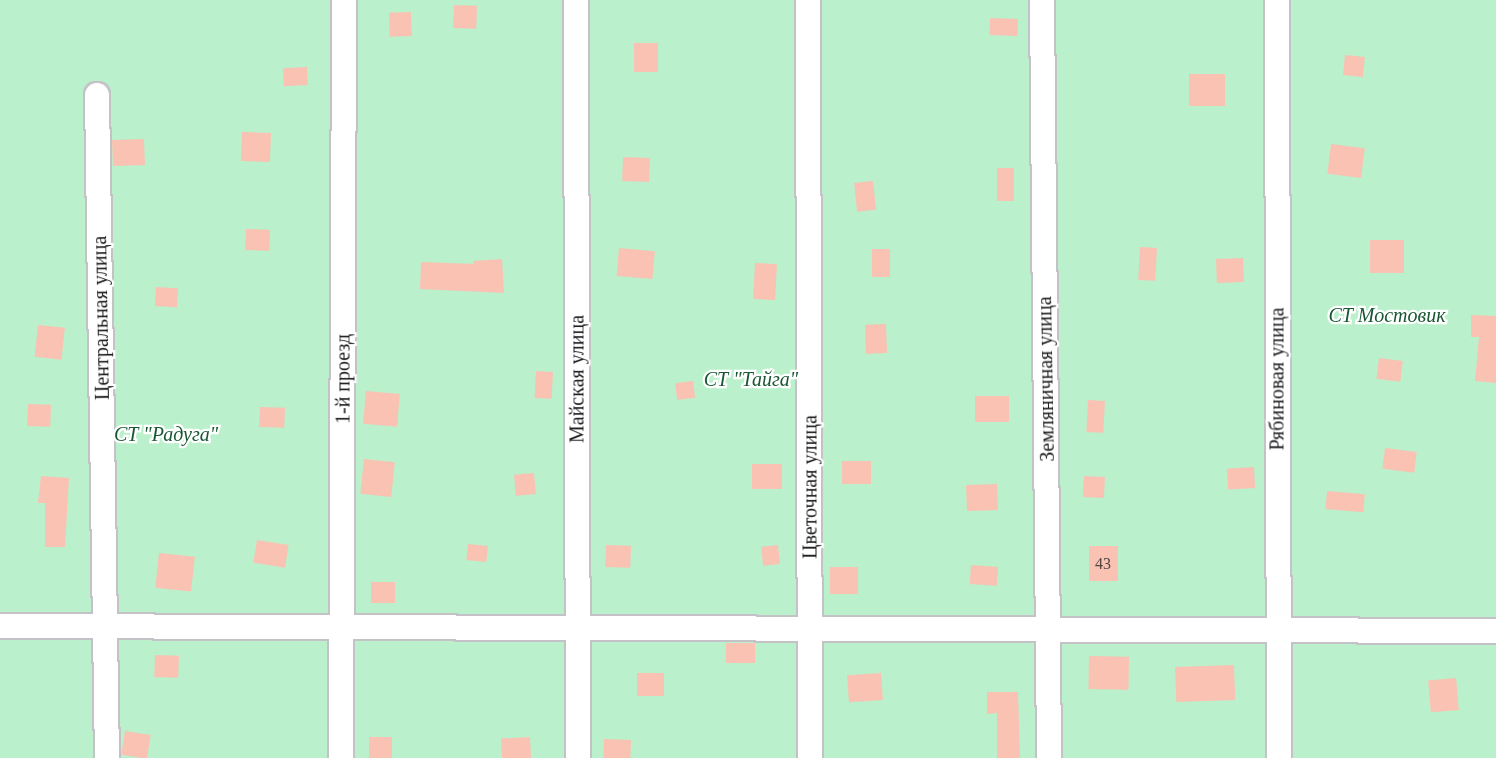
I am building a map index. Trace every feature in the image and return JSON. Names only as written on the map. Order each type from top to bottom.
[{"type":"street","name":"1-й проезд","points":[[341,758],[344,0]]},
{"type":"street","name":"Майская улица","points":[[576,0],[578,758]]},
{"type":"street","name":"Цветочная улица","points":[[808,0],[810,758]]},
{"type":"street","name":"Земляничная улица","points":[[1042,0],[1049,758]]},
{"type":"street","name":"Рябиновая улица","points":[[1277,0],[1279,758]]},
{"type":"street","name":"Центральная улица","points":[[97,95],[107,626],[106,758]]},
{"type":"street","points":[[0,626],[1496,631]]},
{"type":"green space","name":"СТ \"Тайга\"","points":[[0,0],[1496,0],[1496,758],[0,758]]},
{"type":"building","points":[[454,5],[477,6],[476,29],[453,28]]},
{"type":"building","points":[[411,12],[412,36],[390,37],[389,13]]},
{"type":"building","points":[[990,18],[1018,19],[1017,36],[989,35]]},
{"type":"building","points":[[634,43],[658,43],[658,72],[634,72]]},
{"type":"building","points":[[1345,55],[1365,57],[1363,77],[1343,75]]},
{"type":"building","points":[[307,67],[308,85],[284,86],[283,68]]},
{"type":"building","points":[[1189,74],[1225,74],[1225,106],[1189,106]]},
{"type":"building","points":[[242,132],[271,133],[270,162],[241,161]]},
{"type":"building","points":[[144,139],[145,165],[113,166],[112,140]]},
{"type":"building","points":[[1331,144],[1365,148],[1361,178],[1327,174]]},
{"type":"building","points":[[623,157],[650,158],[649,182],[622,181]]},
{"type":"building","points":[[997,168],[1014,168],[1014,201],[997,201]]},
{"type":"building","points":[[873,181],[876,210],[857,212],[854,183]]},
{"type":"building","points":[[246,229],[270,230],[269,251],[245,250]]},
{"type":"building","points":[[1370,240],[1404,240],[1404,273],[1370,273]]},
{"type":"building","points":[[1140,247],[1157,248],[1155,281],[1138,280]]},
{"type":"building","points":[[619,248],[655,251],[652,279],[617,276]]},
{"type":"building","points":[[872,249],[890,249],[890,277],[872,277]]},
{"type":"building","points":[[1243,258],[1244,282],[1217,283],[1216,259]]},
{"type":"building","points":[[502,259],[504,293],[420,289],[421,262],[474,264],[474,261]]},
{"type":"building","points":[[755,263],[777,264],[775,300],[753,299]]},
{"type":"building","points":[[156,287],[178,288],[177,307],[155,306]]},
{"type":"building","points":[[1471,315],[1496,316],[1496,383],[1475,381],[1479,337],[1471,337]]},
{"type":"building","points":[[886,324],[887,353],[866,354],[865,325]]},
{"type":"building","points":[[38,325],[65,328],[62,360],[35,357]]},
{"type":"building","points":[[1379,358],[1403,361],[1400,382],[1376,379]]},
{"type":"building","points":[[536,371],[553,372],[552,399],[535,398]]},
{"type":"building","points":[[693,381],[695,398],[677,400],[675,383]]},
{"type":"building","points":[[366,391],[400,394],[397,427],[363,424]]},
{"type":"building","points":[[975,396],[1009,396],[1009,422],[975,422]]},
{"type":"building","points":[[1088,400],[1105,401],[1103,433],[1086,432]]},
{"type":"building","points":[[28,404],[51,405],[50,427],[27,426]]},
{"type":"building","points":[[260,407],[285,408],[284,428],[259,427]]},
{"type":"building","points":[[1385,448],[1417,452],[1414,473],[1382,469]]},
{"type":"building","points":[[364,459],[395,462],[391,497],[360,494]]},
{"type":"building","points":[[842,461],[871,461],[871,484],[842,484]]},
{"type":"building","points":[[752,464],[782,464],[782,489],[752,489]]},
{"type":"building","points":[[1254,467],[1255,488],[1228,489],[1227,468]]},
{"type":"building","points":[[534,473],[536,494],[516,496],[514,475]]},
{"type":"building","points":[[41,476],[69,478],[65,547],[45,547],[45,503],[38,503]]},
{"type":"building","points":[[1084,476],[1105,477],[1104,498],[1083,497]]},
{"type":"building","points":[[997,484],[998,510],[967,511],[966,485]]},
{"type":"building","points":[[1327,491],[1365,494],[1363,512],[1325,509]]},
{"type":"building","points":[[257,540],[289,545],[285,568],[253,563]]},
{"type":"building","points":[[468,544],[488,546],[486,562],[466,560]]},
{"type":"building","points":[[606,545],[631,546],[630,568],[605,567]]},
{"type":"building","points":[[778,545],[780,564],[763,566],[761,547]]},
{"type":"building","points":[[1089,546],[1118,546],[1118,581],[1089,581]]},
{"type":"building","points":[[159,553],[195,557],[191,592],[155,588]]},
{"type":"building","points":[[971,565],[998,567],[997,586],[970,584]]},
{"type":"building","points":[[830,567],[858,567],[858,594],[830,594]]},
{"type":"building","points":[[371,582],[395,582],[395,603],[371,603]]},
{"type":"building","points":[[726,643],[755,643],[755,663],[726,663]]},
{"type":"building","points":[[155,655],[179,656],[178,678],[154,677]]},
{"type":"building","points":[[1089,656],[1129,657],[1128,690],[1088,689]]},
{"type":"building","points":[[1234,665],[1235,700],[1176,702],[1175,667]]},
{"type":"building","points":[[637,673],[664,673],[664,696],[637,696]]},
{"type":"building","points":[[881,673],[883,700],[849,702],[847,675]]},
{"type":"building","points":[[1456,678],[1459,710],[1431,712],[1428,680]]},
{"type":"building","points":[[987,692],[1018,692],[1020,758],[997,758],[997,713],[987,714]]},
{"type":"building","points":[[125,731],[151,735],[147,758],[121,755]]},
{"type":"building","points":[[369,737],[392,737],[392,758],[369,758]]},
{"type":"building","points":[[530,737],[531,758],[502,758],[501,739]]},
{"type":"building","points":[[604,739],[631,740],[630,758],[603,758]]},
{"type":"park label","name":"СТ Мостовик","points":[[1387,315]]},
{"type":"park label","name":"СТ \"Радуга\"","points":[[166,434]]}]
